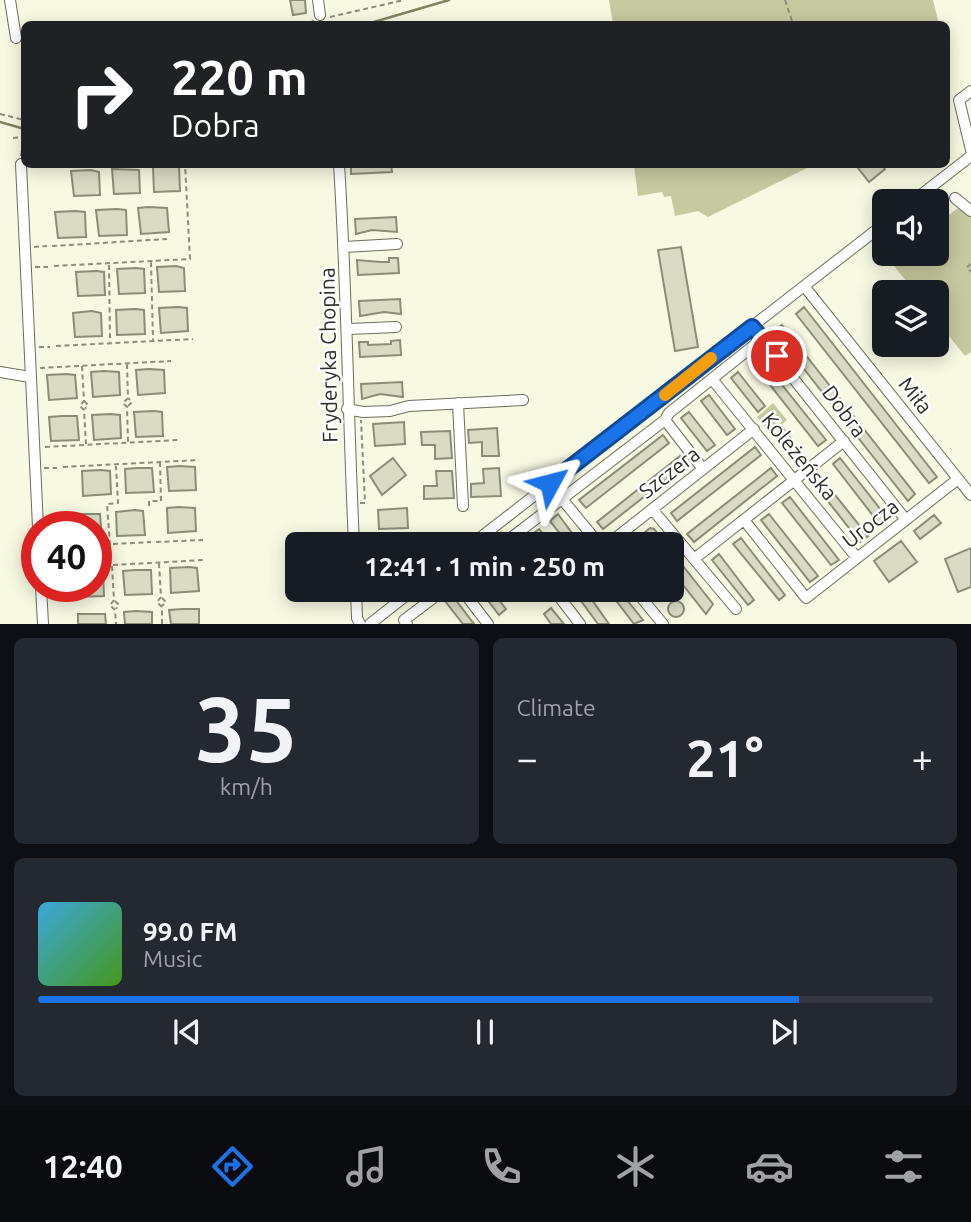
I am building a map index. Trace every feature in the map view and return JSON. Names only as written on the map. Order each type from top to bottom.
[{"type":"street","points":[[10,0],[16,38]]},
{"type":"street","points":[[318,0],[320,18]]},
{"type":"street","points":[[928,189],[971,153],[958,95],[971,91]]},
{"type":"street","points":[[21,168],[37,511]]},
{"type":"street","name":"Fryderyka Chopina","points":[[339,168],[349,329],[348,409],[353,532]]},
{"type":"street","points":[[955,198],[971,211]]},
{"type":"street","points":[[487,532],[872,233]]},
{"type":"street","points":[[344,247],[397,244]]},
{"type":"street","name":"Miła","points":[[804,286],[971,495]]},
{"type":"street","points":[[349,329],[396,327]]},
{"type":"street","name":"Dobra","points":[[752,327],[906,520]]},
{"type":"street","points":[[526,532],[562,499],[665,420],[762,339]]},
{"type":"street","points":[[0,372],[30,377]]},
{"type":"street","name":"Koleżeńska","points":[[712,379],[857,558]]},
{"type":"street","points":[[348,409],[390,411],[410,406],[523,400]]},
{"type":"street","points":[[458,403],[463,506]]},
{"type":"street","points":[[665,420],[703,469]]},
{"type":"street","name":"Szczera","points":[[623,532],[754,429]]},
{"type":"street","points":[[694,559],[844,441]]},
{"type":"street","points":[[589,453],[601,469]]},
{"type":"street","name":"Urocza","points":[[744,520],[806,598],[958,479]]},
{"type":"street","points":[[562,499],[588,532]]},
{"type":"street","points":[[652,509],[736,609]]},
{"type":"street","points":[[42,602],[43,624]]},
{"type":"street","points":[[357,602],[360,624]]},
{"type":"street","points":[[370,624],[398,602]]},
{"type":"street","points":[[405,622],[429,602]]},
{"type":"street","points":[[471,602],[488,624]]},
{"type":"street","points":[[563,602],[580,624]]},
{"type":"street","points":[[645,602],[663,624]]},
{"type":"path","points":[[308,21],[402,0]]},
{"type":"path","points":[[785,0],[792,21]]},
{"type":"path","points":[[0,114],[21,119]]},
{"type":"path","points":[[13,138],[21,137]]},
{"type":"path","points":[[21,145],[21,164]]},
{"type":"path","points":[[54,266],[190,259],[185,168]]},
{"type":"path","points":[[52,246],[167,239]]},
{"type":"path","points":[[33,247],[47,246]]},
{"type":"path","points":[[151,261],[153,341]]},
{"type":"path","points":[[109,264],[110,343]]},
{"type":"path","points":[[971,264],[967,267],[971,272]]},
{"type":"path","points":[[34,267],[48,267]]},
{"type":"path","points":[[56,346],[193,339]]},
{"type":"path","points":[[38,347],[50,347]]},
{"type":"path","points":[[40,368],[171,361]]},
{"type":"path","points":[[127,363],[128,398],[123,403],[127,407],[128,443]]},
{"type":"path","points":[[82,366],[84,401],[80,406],[84,410],[86,445]]},
{"type":"path","points":[[84,401],[89,405],[84,410]]},
{"type":"path","points":[[352,503],[365,503],[360,411]]},
{"type":"path","points":[[44,447],[178,440]]},
{"type":"path","points":[[64,467],[199,460]]},
{"type":"path","points":[[149,506],[149,502],[161,501],[160,462]]},
{"type":"path","points":[[108,511],[107,504],[118,503],[116,464]]},
{"type":"path","points":[[44,468],[57,468]]},
{"type":"path","points":[[156,542],[202,540]]},
{"type":"path","points":[[112,544],[152,542]]},
{"type":"path","points":[[115,610],[110,606],[114,600],[112,565],[204,560]]},
{"type":"path","points":[[159,563],[161,597],[166,602],[162,607],[162,624]]},
{"type":"path","points":[[161,597],[157,602],[162,607]]},
{"type":"path","points":[[114,600],[119,605],[115,610],[116,624]]},
{"type":"green space","points":[[609,0],[933,0],[938,21],[612,21]]},
{"type":"green space","points":[[634,168],[807,168],[708,217],[698,211],[675,216],[671,196],[664,197],[662,192],[638,196]]},
{"type":"green space","points":[[958,208],[971,217],[971,352],[965,356],[949,336],[949,280],[905,280],[894,266],[949,266],[949,215]]},
{"type":"green space","points":[[773,403],[787,420],[771,434],[757,417]]},
{"type":"building","points":[[290,0],[305,0],[306,13],[293,15]]},
{"type":"building","points":[[153,168],[179,168],[180,191],[154,192]]},
{"type":"building","points":[[351,168],[392,168],[392,172],[351,174]]},
{"type":"building","points":[[858,168],[884,168],[885,169],[869,182]]},
{"type":"building","points":[[112,169],[139,170],[140,193],[114,194]]},
{"type":"building","points":[[71,171],[99,172],[100,195],[74,196]]},
{"type":"building","points":[[138,208],[167,208],[169,232],[141,234]]},
{"type":"building","points":[[96,210],[126,210],[127,235],[99,236]]},
{"type":"building","points":[[55,212],[85,212],[86,237],[58,238]]},
{"type":"building","points":[[396,217],[397,232],[372,230],[356,234],[355,219]]},
{"type":"building","points":[[681,247],[698,347],[675,351],[658,250]]},
{"type":"building","points":[[389,258],[398,258],[399,273],[358,275],[357,260],[389,262]]},
{"type":"building","points":[[157,267],[184,268],[185,291],[159,292]]},
{"type":"building","points":[[117,269],[144,269],[145,293],[119,294]]},
{"type":"building","points":[[76,272],[104,272],[105,295],[78,296]]},
{"type":"building","points":[[400,299],[401,314],[384,312],[360,316],[359,301]]},
{"type":"building","points":[[804,307],[937,477],[929,483],[796,314]]},
{"type":"building","points":[[159,308],[187,308],[188,331],[161,333]]},
{"type":"building","points":[[116,310],[144,310],[145,334],[117,335]]},
{"type":"building","points":[[73,313],[101,313],[102,336],[75,337]]},
{"type":"building","points":[[782,325],[915,494],[908,501],[774,331]]},
{"type":"building","points":[[400,340],[401,355],[360,357],[359,342],[368,342],[368,345],[391,344],[391,341]]},
{"type":"building","points":[[759,356],[826,440],[818,446],[752,362]]},
{"type":"building","points":[[136,370],[164,370],[165,393],[138,395]]},
{"type":"building","points":[[91,372],[119,372],[120,395],[93,397]]},
{"type":"building","points":[[738,372],[765,406],[758,412],[731,378]]},
{"type":"building","points":[[47,375],[75,375],[77,398],[49,400]]},
{"type":"building","points":[[402,382],[403,397],[380,394],[362,399],[361,384]]},
{"type":"building","points":[[709,395],[735,429],[727,435],[701,401]]},
{"type":"building","points":[[134,412],[162,412],[163,436],[136,437]]},
{"type":"building","points":[[689,412],[715,445],[707,451],[681,418]]},
{"type":"building","points":[[92,415],[120,415],[121,438],[94,440]]},
{"type":"building","points":[[77,416],[79,440],[51,441],[49,417]]},
{"type":"building","points":[[404,422],[405,444],[375,446],[373,424]]},
{"type":"building","points":[[497,428],[499,456],[482,456],[482,442],[469,443],[468,430]]},
{"type":"building","points":[[783,428],[805,457],[798,463],[775,435]]},
{"type":"building","points":[[450,431],[452,458],[435,459],[435,445],[422,445],[421,432]]},
{"type":"building","points":[[663,435],[669,443],[586,508],[579,500]]},
{"type":"building","points":[[755,447],[761,455],[677,521],[671,513]]},
{"type":"building","points":[[680,456],[686,464],[603,529],[597,522]]},
{"type":"building","points":[[393,458],[406,475],[382,495],[370,476]]},
{"type":"building","points":[[840,458],[889,520],[881,526],[833,464]]},
{"type":"building","points":[[167,467],[195,467],[196,490],[169,491]]},
{"type":"building","points":[[152,468],[154,492],[126,493],[125,469]]},
{"type":"building","points":[[499,468],[501,496],[471,497],[471,484],[484,483],[483,469]]},
{"type":"building","points":[[771,468],[777,476],[694,542],[687,534]]},
{"type":"building","points":[[82,471],[110,471],[111,494],[83,496]]},
{"type":"building","points":[[436,471],[452,471],[454,498],[424,499],[424,486],[437,486]]},
{"type":"building","points":[[819,475],[868,536],[860,542],[812,481]]},
{"type":"building","points":[[790,497],[839,560],[831,565],[782,503]]},
{"type":"building","points":[[167,508],[195,508],[196,531],[168,533]]},
{"type":"building","points":[[407,508],[408,528],[379,529],[378,510]]},
{"type":"building","points":[[143,511],[145,535],[117,536],[116,512]]},
{"type":"building","points":[[558,514],[571,532],[559,532],[550,521]]},
{"type":"building","points":[[769,514],[818,576],[810,582],[761,520]]},
{"type":"building","points":[[934,515],[941,523],[920,539],[914,531]]},
{"type":"building","points":[[741,538],[785,595],[779,600],[733,544]]},
{"type":"building","points":[[901,541],[917,562],[889,582],[874,561]]},
{"type":"building","points":[[971,548],[971,587],[958,592],[945,559]]},
{"type":"building","points":[[719,554],[754,600],[748,605],[712,560]]},
{"type":"building","points":[[684,567],[713,604],[706,614],[684,586]]},
{"type":"building","points":[[170,568],[197,568],[199,591],[171,593]]},
{"type":"building","points":[[151,570],[152,594],[125,595],[123,571]]},
{"type":"building","points":[[446,602],[457,602],[474,624],[463,624]]},
{"type":"building","points":[[489,602],[500,602],[506,609],[499,615]]},
{"type":"building","points":[[582,602],[593,602],[609,624],[598,624]]},
{"type":"building","points":[[617,602],[629,602],[643,620],[634,624]]},
{"type":"building","points":[[673,602],[679,602],[683,606],[683,612],[676,617],[668,609]]},
{"type":"building","points":[[551,608],[564,624],[551,624],[544,614]]},
{"type":"building","points":[[199,609],[199,624],[171,624],[169,610]]},
{"type":"building","points":[[124,612],[152,612],[152,624],[125,624]]},
{"type":"building","points":[[78,614],[105,614],[106,624],[78,624]]},
{"type":"waterway","points":[[377,21],[449,0]]},
{"type":"waterway","points":[[0,122],[21,128]]},
{"type":"slow traffic","points":[[665,395],[711,358]]},
{"type":"route","points":[[550,483],[752,327],[777,356]]}]
